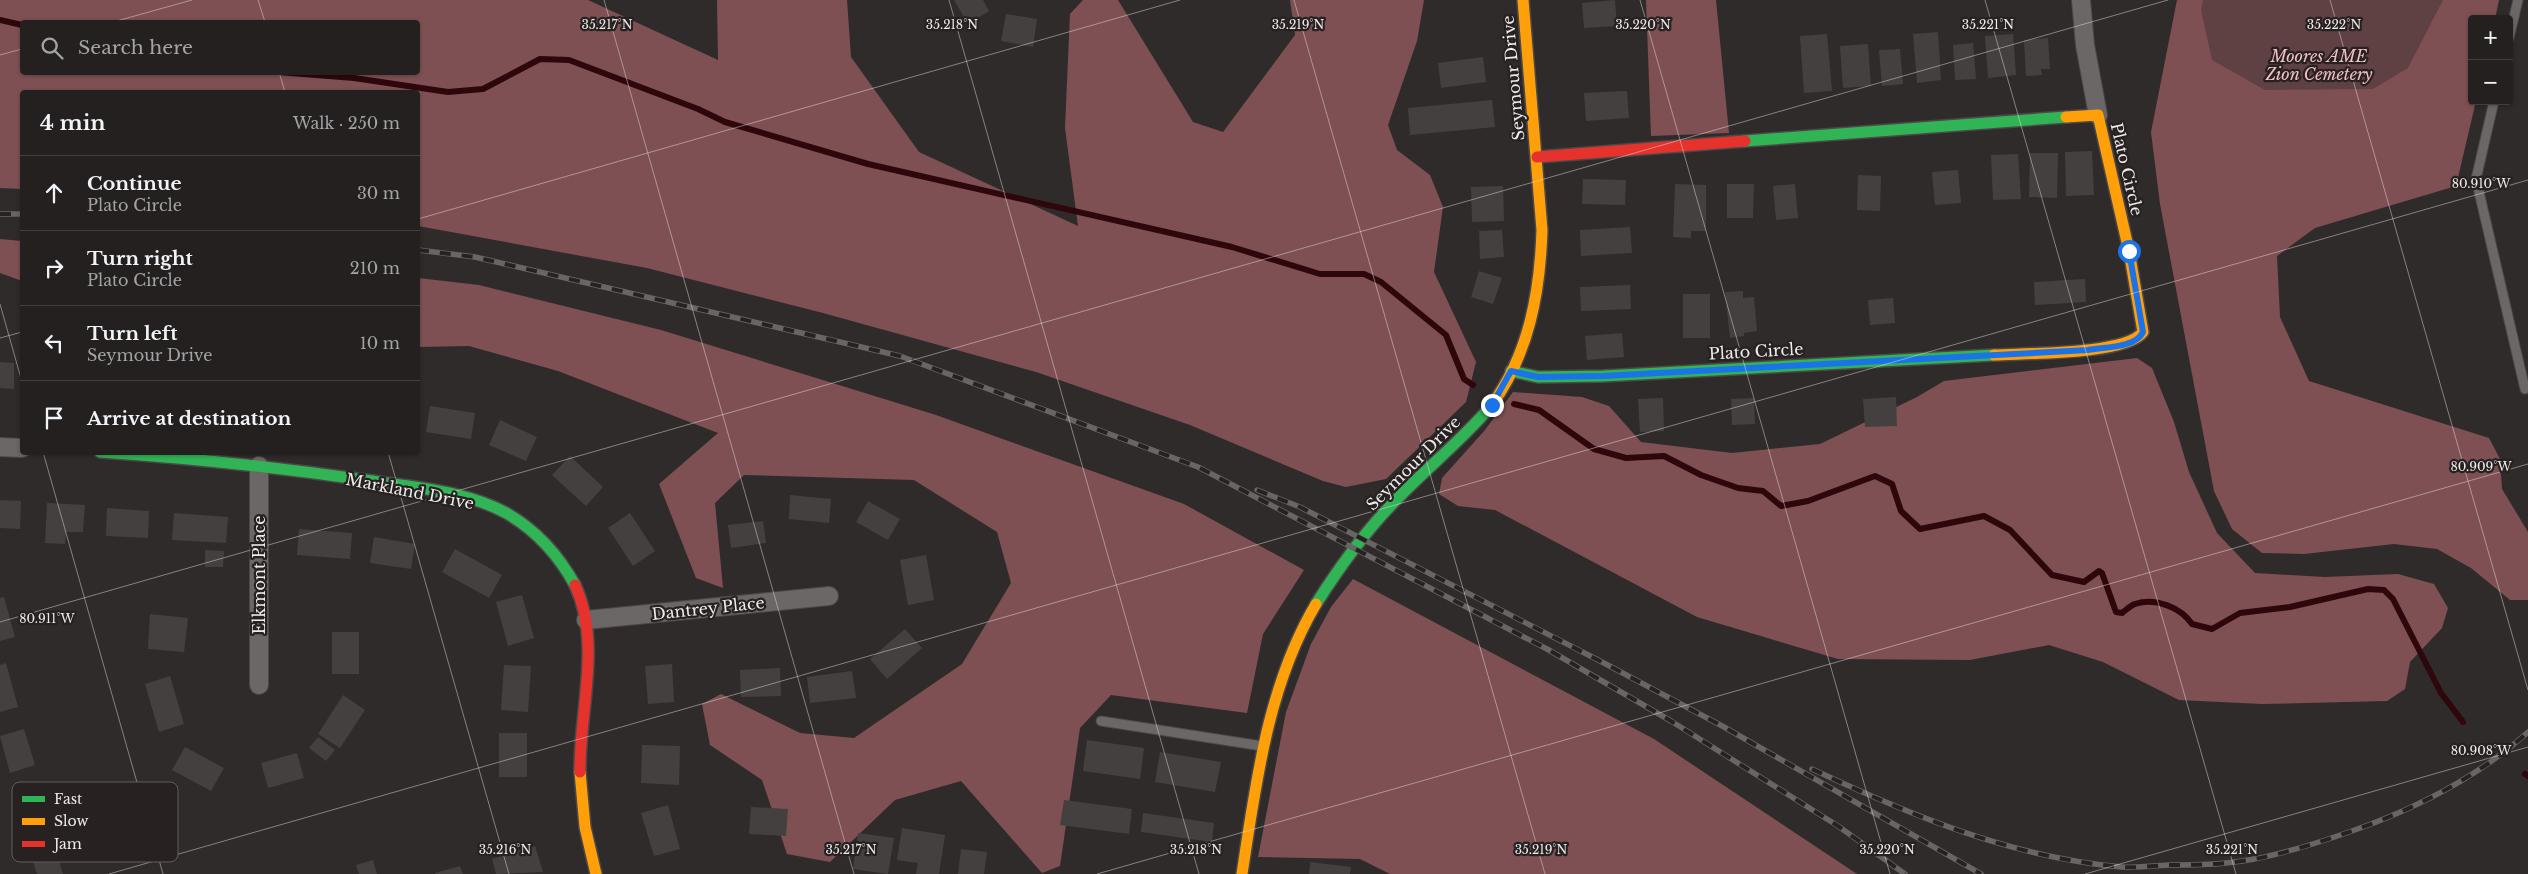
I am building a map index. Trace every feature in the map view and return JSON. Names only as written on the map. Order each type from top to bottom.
[{"type":"street","name":"Seymour Drive","points":[[1242,874],[1264,746],[1274,700],[1287,662],[1315,607],[1334,578],[1385,512],[1492,405],[1511,371],[1528,334],[1539,291],[1542,230],[1523,0]]},
{"type":"street","points":[[2081,0],[2086,45],[2098,115]]},
{"type":"street","name":"Plato Circle","points":[[1511,371],[1538,377],[1603,376],[2088,350],[2130,343],[2140,338],[2143,323],[2098,115],[1536,157]]},
{"type":"street","points":[[0,447],[20,448]]},
{"type":"street","name":"Markland Drive","points":[[134,455],[260,466],[458,496],[506,513],[545,543],[559,560],[572,581],[586,620],[587,650],[579,789],[582,813],[596,874]]},
{"type":"street","name":"Elkmont Place","points":[[259,684],[260,466]]},
{"type":"street","name":"Dantrey Place","points":[[586,620],[830,596]]},
{"type":"lane","points":[[2513,21],[2518,0]]},
{"type":"lane","points":[[2493,105],[2476,179],[2525,388]]},
{"type":"lane","points":[[1101,722],[1264,746]]},
{"type":"green space","name":"Moores AME Zion Cemetery","points":[[2191,0],[2468,0],[2467,82],[2178,115]]},
{"type":"shaded area","points":[[0,0],[588,0],[718,60],[717,0],[847,0],[851,57],[919,152],[1078,226],[1065,128],[1070,14],[1083,0],[1118,0],[1193,122],[1223,132],[1295,35],[1290,0],[1424,0],[1417,41],[1388,125],[1397,150],[1430,175],[1443,207],[1434,272],[1476,362],[1466,402],[1386,479],[1346,487],[1323,481],[1190,425],[1036,372],[823,313],[647,268],[420,226],[420,90],[20,90],[20,189],[0,188]]},
{"type":"shaded area","points":[[1646,0],[1716,0],[1729,133],[1651,136]]},
{"type":"shaded area","points":[[2177,0],[2203,0],[2201,10],[2212,60],[2265,90],[2373,89],[2408,68],[2443,0],[2499,0],[2496,15],[2468,15],[2468,105],[2475,105],[2456,186],[2315,228],[2277,256],[2280,317],[2309,381],[2489,438],[2500,459],[2502,489],[2528,532],[2528,600],[2510,600],[2471,568],[2437,549],[2394,544],[2304,554],[2262,553],[2232,529],[2214,491],[2160,204],[2151,132]]},
{"type":"shaded area","points":[[0,239],[20,241],[20,280],[0,273]]},
{"type":"shaded area","points":[[420,278],[479,285],[661,330],[936,415],[1184,504],[1304,570],[1263,634],[1247,713],[1111,695],[1080,728],[1060,866],[1042,873],[961,781],[895,800],[830,862],[787,854],[762,780],[710,745],[702,704],[721,694],[800,733],[854,738],[962,664],[1011,583],[997,532],[914,480],[744,475],[715,503],[723,588],[696,578],[659,484],[718,433],[558,371],[469,346],[420,347]]},
{"type":"shaded area","points":[[2137,358],[2152,368],[2174,422],[2189,472],[2217,533],[2255,573],[2325,577],[2398,574],[2434,584],[2448,608],[2442,628],[2410,662],[2405,689],[2387,701],[2262,704],[2179,700],[2103,662],[2049,645],[1970,660],[1838,659],[1697,617],[1495,510],[1458,506],[1439,494],[1442,478],[1485,430],[1513,392],[1582,397],[1609,406],[1641,442],[1732,453],[1820,444],[1917,397],[1944,381]]},
{"type":"shaded area","points":[[1353,579],[1654,739],[1857,874],[1390,874],[1360,859],[1258,857],[1286,712],[1311,644],[1331,607]]},
{"type":"building","points":[[954,0],[983,0],[989,11],[968,24]]},
{"type":"building","points":[[1615,0],[1617,26],[1584,28],[1582,3]]},
{"type":"building","points":[[1006,14],[1037,19],[1033,47],[1001,41]]},
{"type":"building","points":[[1938,32],[1941,80],[1917,83],[1913,34]]},
{"type":"building","points":[[1827,34],[1832,91],[1804,93],[1800,36]]},
{"type":"building","points":[[2013,34],[2016,75],[1988,78],[1985,36]]},
{"type":"building","points":[[2048,38],[2050,69],[2041,69],[2042,75],[2026,76],[2024,40]]},
{"type":"building","points":[[1973,43],[1976,79],[1955,80],[1953,45]]},
{"type":"building","points":[[1868,44],[1871,86],[1843,88],[1840,46]]},
{"type":"building","points":[[1900,49],[1903,84],[1882,86],[1879,50]]},
{"type":"building","points":[[1483,57],[1486,82],[1441,88],[1438,63]]},
{"type":"building","points":[[1627,91],[1629,118],[1586,121],[1584,93]]},
{"type":"building","points":[[1492,100],[1495,127],[1410,135],[1408,108]]},
{"type":"building","points":[[2092,151],[2094,195],[2066,196],[2065,152]]},
{"type":"building","points":[[2030,153],[2058,153],[2057,198],[2029,197]]},
{"type":"building","points":[[2018,154],[2021,199],[1993,200],[1991,155]]},
{"type":"building","points":[[1958,170],[1961,203],[1935,205],[1932,172]]},
{"type":"building","points":[[1858,175],[1881,176],[1880,211],[1857,210]]},
{"type":"building","points":[[1583,179],[1626,180],[1625,205],[1582,204]]},
{"type":"building","points":[[1675,184],[1706,185],[1706,231],[1691,231],[1691,238],[1673,237]]},
{"type":"building","points":[[1727,184],[1754,184],[1753,218],[1727,218]]},
{"type":"building","points":[[1795,184],[1798,218],[1776,220],[1773,186]]},
{"type":"building","points":[[1503,186],[1504,221],[1472,222],[1471,187]]},
{"type":"building","points":[[1630,227],[1632,253],[1581,256],[1580,230]]},
{"type":"building","points":[[1502,230],[1504,257],[1480,259],[1479,231]]},
{"type":"building","points":[[1479,271],[1502,278],[1493,304],[1471,297]]},
{"type":"building","points":[[2085,279],[2086,302],[2035,305],[2034,282]]},
{"type":"building","points":[[1630,285],[1631,309],[1581,311],[1580,287]]},
{"type":"building","points":[[1743,291],[1743,298],[1754,297],[1757,331],[1744,333],[1744,336],[1730,338],[1725,292]]},
{"type":"building","points":[[1683,294],[1710,294],[1710,338],[1683,338]]},
{"type":"building","points":[[1893,298],[1895,323],[1870,325],[1868,300]]},
{"type":"building","points":[[1622,333],[1624,357],[1587,360],[1585,336]]},
{"type":"building","points":[[0,362],[14,363],[14,389],[0,388]]},
{"type":"building","points":[[1896,397],[1897,426],[1865,427],[1863,399]]},
{"type":"building","points":[[1663,398],[1664,431],[1640,432],[1638,399]]},
{"type":"building","points":[[1754,398],[1755,424],[1732,425],[1731,399]]},
{"type":"building","points":[[430,406],[475,413],[471,439],[426,432]]},
{"type":"building","points":[[500,420],[537,437],[526,461],[489,445]]},
{"type":"building","points":[[570,456],[603,487],[586,506],[552,475]]},
{"type":"building","points":[[790,495],[831,499],[829,523],[789,519]]},
{"type":"building","points":[[0,500],[21,501],[20,529],[0,528]]},
{"type":"building","points":[[868,501],[900,519],[888,540],[856,522]]},
{"type":"building","points":[[47,503],[85,505],[83,532],[66,532],[65,544],[45,543]]},
{"type":"building","points":[[107,508],[149,511],[148,538],[106,536]]},
{"type":"building","points":[[174,513],[228,517],[226,543],[172,540]]},
{"type":"building","points":[[630,513],[655,551],[633,566],[608,528]]},
{"type":"building","points":[[763,521],[766,543],[731,548],[728,525]]},
{"type":"building","points":[[299,529],[352,533],[350,559],[297,555]]},
{"type":"building","points":[[374,537],[415,544],[411,569],[370,563]]},
{"type":"building","points":[[455,549],[502,575],[489,598],[442,572]]},
{"type":"building","points":[[205,550],[224,551],[223,567],[205,567]]},
{"type":"building","points":[[926,555],[934,600],[908,605],[900,560]]},
{"type":"building","points":[[522,595],[534,638],[508,646],[496,602]]},
{"type":"building","points":[[4,597],[15,637],[0,641],[0,598]]},
{"type":"building","points":[[150,614],[188,618],[184,652],[148,649]]},
{"type":"building","points":[[905,629],[922,648],[887,679],[870,659]]},
{"type":"building","points":[[332,632],[359,632],[359,674],[332,674]]},
{"type":"building","points":[[6,663],[18,707],[0,712],[0,665]]},
{"type":"building","points":[[672,664],[674,702],[648,704],[645,666]]},
{"type":"building","points":[[504,665],[531,666],[528,712],[501,710]]},
{"type":"building","points":[[780,668],[781,696],[741,697],[740,670]]},
{"type":"building","points":[[852,671],[856,698],[810,703],[807,677]]},
{"type":"building","points":[[170,676],[184,724],[159,732],[145,684]]},
{"type":"building","points":[[343,695],[365,710],[340,748],[318,734]]},
{"type":"building","points":[[24,729],[35,765],[10,773],[0,736]]},
{"type":"building","points":[[499,733],[527,733],[527,777],[499,777]]},
{"type":"building","points":[[318,737],[335,750],[326,761],[309,748]]},
{"type":"building","points":[[1087,740],[1144,748],[1140,779],[1083,771]]},
{"type":"building","points":[[642,745],[680,746],[679,785],[641,783]]},
{"type":"building","points":[[185,747],[224,768],[211,791],[172,770]]},
{"type":"building","points":[[1160,752],[1221,762],[1215,792],[1155,782]]},
{"type":"building","points":[[297,753],[304,778],[268,788],[261,763]]},
{"type":"building","points":[[1064,800],[1132,809],[1129,834],[1060,825]]},
{"type":"building","points":[[668,805],[680,849],[654,856],[641,813]]},
{"type":"building","points":[[751,807],[788,809],[786,836],[749,834]]},
{"type":"building","points":[[1143,813],[1214,823],[1212,842],[1141,832]]},
{"type":"building","points":[[902,828],[945,835],[939,874],[916,874],[918,863],[897,860]]},
{"type":"building","points":[[858,833],[894,838],[888,874],[853,869]]},
{"type":"building","points":[[535,846],[543,872],[496,874],[492,859]]},
{"type":"building","points":[[961,849],[987,852],[984,874],[958,874]]},
{"type":"building","points":[[373,860],[377,874],[359,874],[356,865]]},
{"type":"building","points":[[33,862],[59,862],[63,874],[37,874]]},
{"type":"building","points":[[1310,862],[1351,867],[1350,874],[1309,874]]},
{"type":"building","points":[[460,866],[463,874],[435,874],[435,873]]},
{"type":"waterway","points":[[0,20],[20,25]]},
{"type":"waterway","points":[[316,75],[354,78],[448,92],[483,89],[540,59],[569,60],[698,109],[725,122],[868,164],[1232,247],[1320,274],[1364,274],[1381,282],[1446,335],[1464,379],[1473,385]]},
{"type":"waterway","points":[[1514,404],[1539,410],[1594,449],[1626,458],[1664,456],[1701,475],[1738,488],[1763,491],[1781,506],[1808,501],[1875,476],[1892,484],[1901,511],[1920,529],[1984,516],[2010,530],[2052,575],[2084,582],[2099,571],[2102,573],[2116,612],[2122,613],[2130,606],[2143,602],[2159,603],[2175,609],[2192,624],[2212,629],[2240,613],[2290,607],[2368,589],[2384,590],[2393,599],[2441,693],[2463,722]]},
{"type":"railway","points":[[0,214],[20,214]]},
{"type":"railway","points":[[420,250],[475,257],[900,356],[1198,467],[1547,649],[1671,721],[1838,826],[1905,874]]},
{"type":"railway","points":[[1257,490],[1300,507],[1602,662],[1724,727],[1981,874]]},
{"type":"railway","points":[[1812,769],[1924,818],[1963,832],[2041,854],[2081,862],[2122,867],[2212,864],[2257,859],[2290,851],[2352,831],[2399,813],[2467,777],[2509,748],[2528,732]]},
{"type":"traffic: fast","points":[[1745,141],[2066,117]]},
{"type":"traffic: fast","points":[[1511,371],[1538,377],[1603,376],[1994,355]]},
{"type":"traffic: fast","points":[[1316,604],[1344,562],[1375,522],[1491,406]]},
{"type":"traffic: fast","points":[[141,455],[338,476],[442,491],[476,500],[508,514],[538,536],[562,564],[575,585]]},
{"type":"traffic: slow","points":[[1491,406],[1515,365],[1523,344],[1535,300],[1541,254],[1542,230],[1523,0]]},
{"type":"traffic: slow","points":[[1994,355],[2097,349],[2133,340],[2143,332],[2129,251],[2098,115],[2066,117]]},
{"type":"traffic: slow","points":[[1242,874],[1259,769],[1275,701],[1286,667],[1316,604]]},
{"type":"traffic: slow","points":[[580,772],[585,827],[596,874]]},
{"type":"traffic: jam","points":[[1537,157],[1745,141]]},
{"type":"traffic: jam","points":[[575,585],[583,607],[587,630],[588,654],[580,772]]},
{"type":"route","points":[[1492,405],[1505,385],[1511,371],[1538,377],[1603,376],[2017,352],[2088,350],[2130,343],[2140,338],[2143,332],[2143,323],[2129,251]]}]
